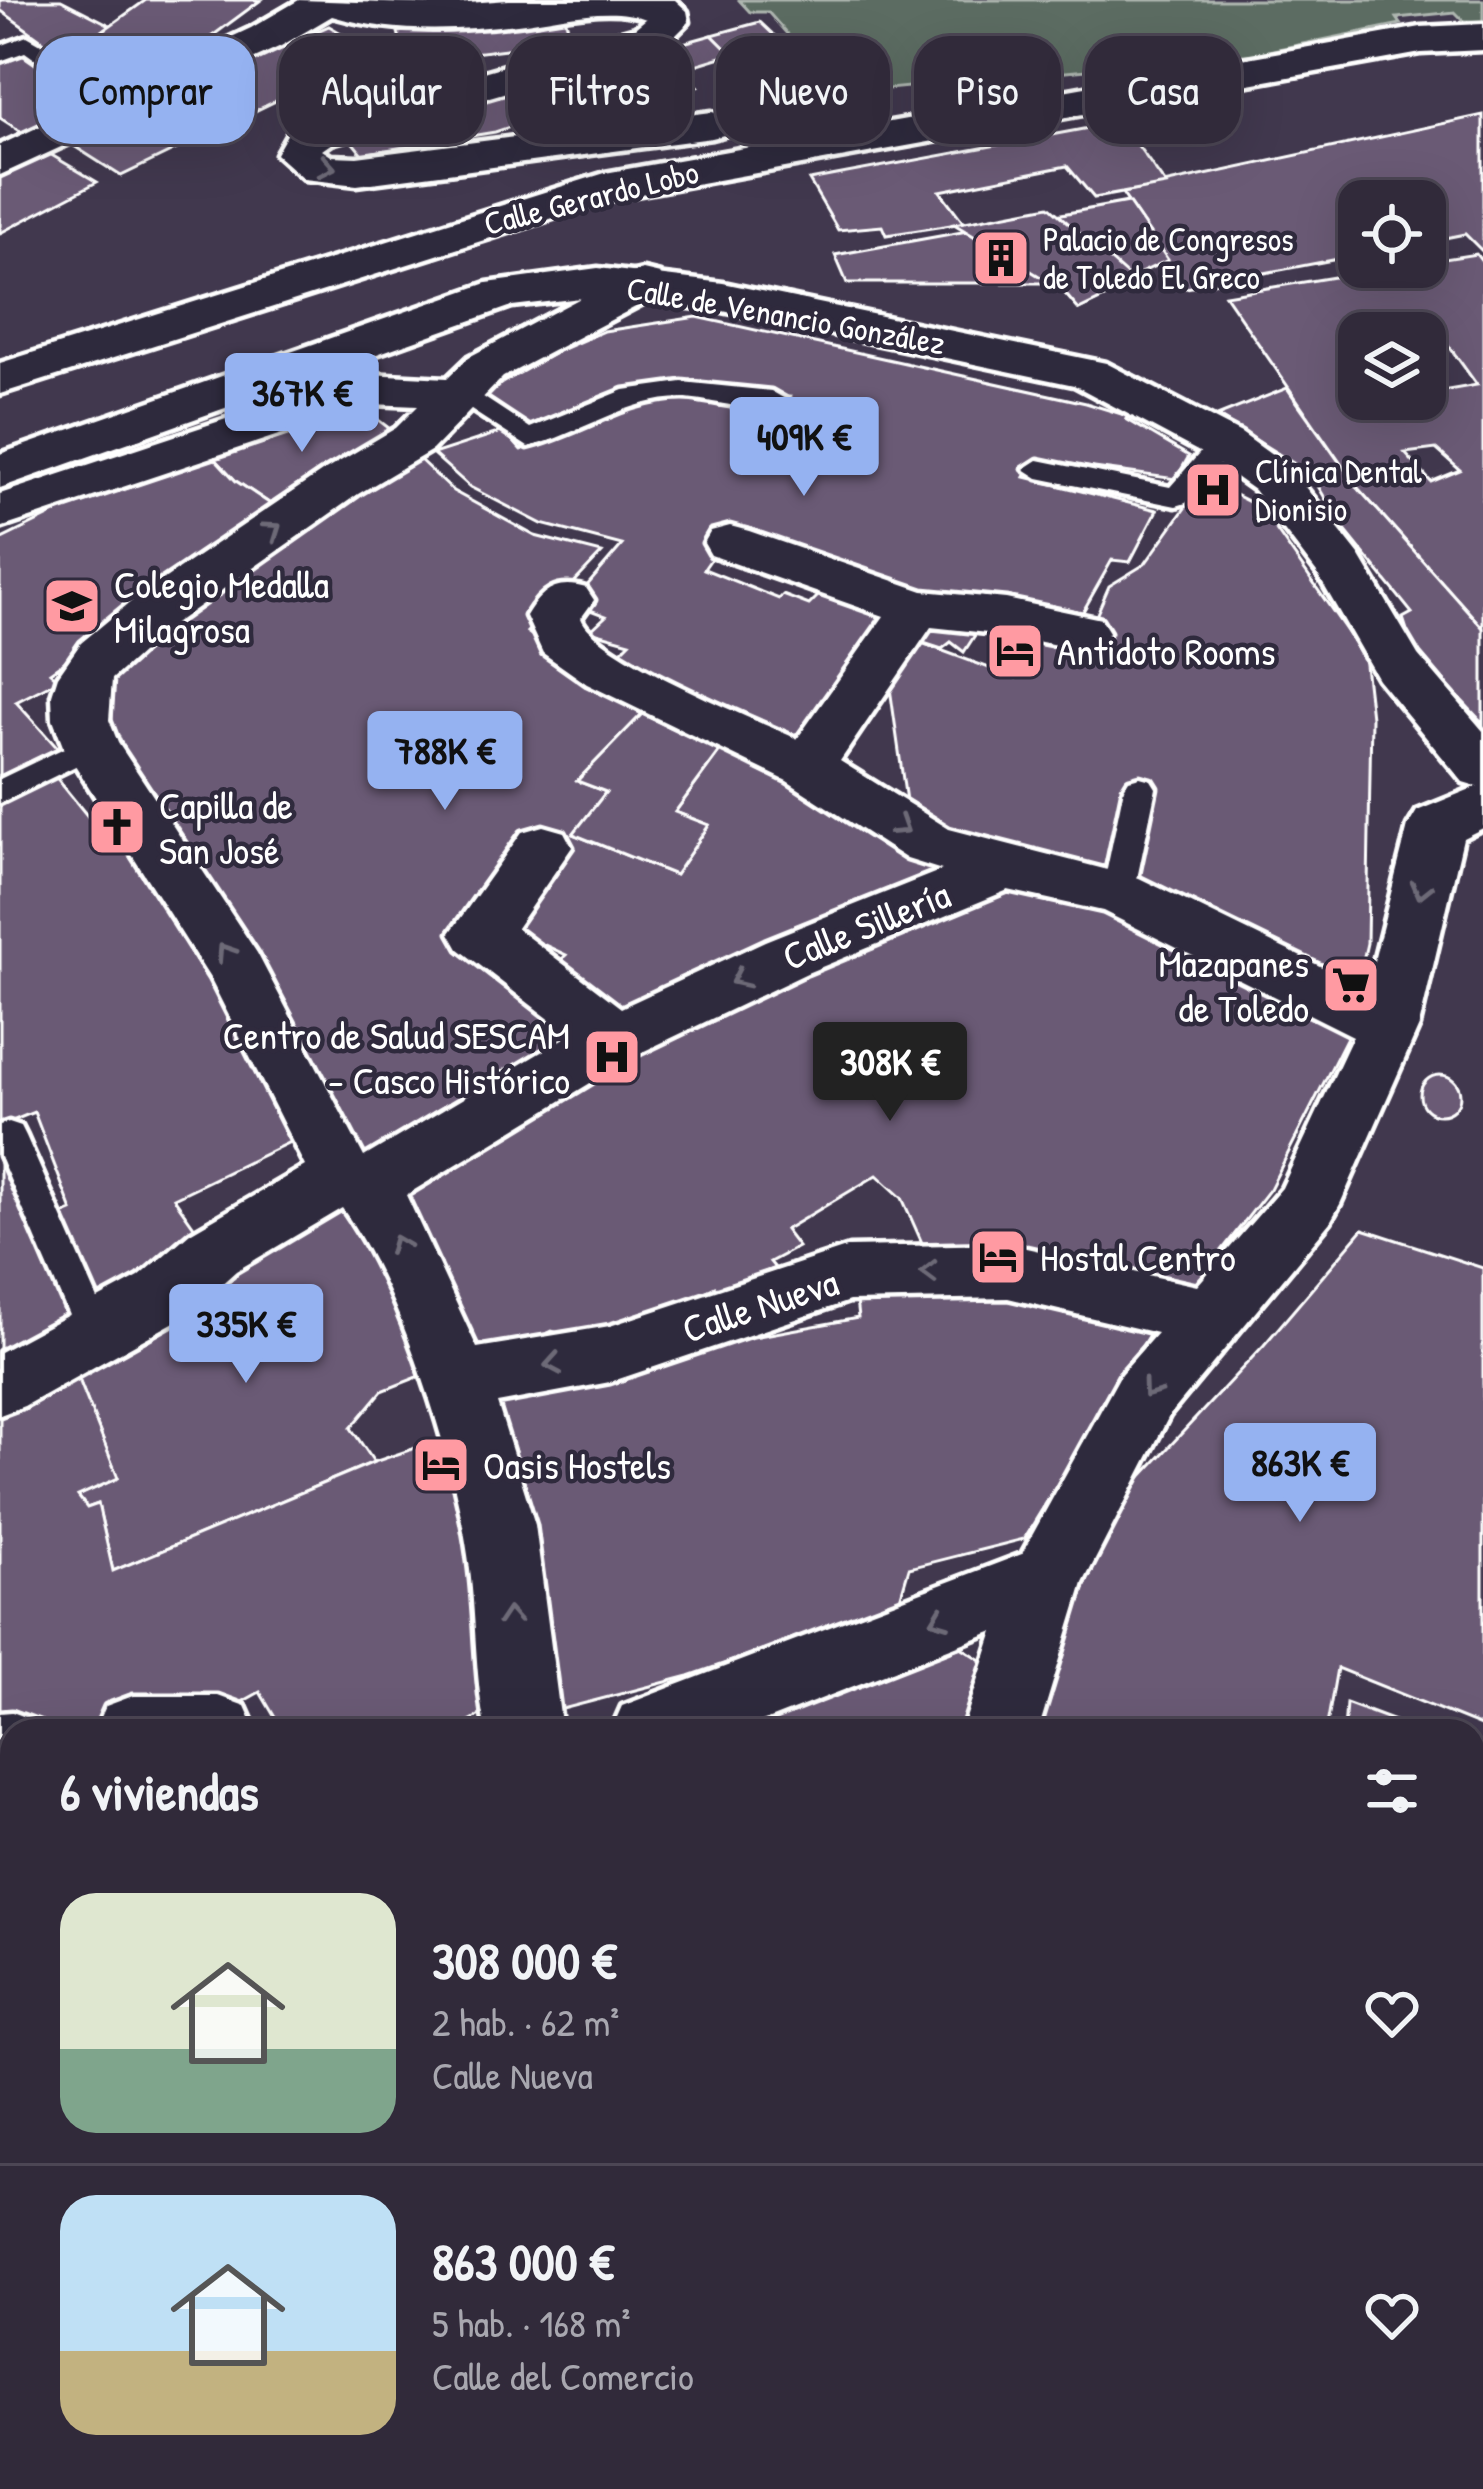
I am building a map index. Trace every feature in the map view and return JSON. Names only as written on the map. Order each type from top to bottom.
[{"type":"street","points":[[0,162],[246,46],[329,0],[363,14],[403,20],[637,1],[656,4],[666,11],[668,22],[650,37],[316,134],[305,140],[298,154],[320,169],[357,171],[914,102]]},
{"type":"street","name":"Calle Gerardo Lobo","points":[[1061,103],[1421,40],[1483,37]]},
{"type":"street","name":"Calle Gerardo Lobo","points":[[0,379],[605,187],[914,129]]},
{"type":"street","name":"Calle de Venancio González","points":[[0,472],[504,292],[553,284],[643,284],[1089,374],[1223,444],[1272,479],[1298,507],[1340,567],[1396,666],[1483,768]]},
{"type":"street","points":[[521,1719],[513,1689],[505,1553],[455,1381],[390,1223],[342,1164],[236,969],[91,746],[81,720],[80,695],[85,676],[100,656],[152,613],[321,496],[414,439],[486,367],[643,284]]},
{"type":"street","points":[[0,512],[368,389],[458,393]]},
{"type":"street","points":[[730,543],[917,608],[1006,617],[1082,632]]},
{"type":"street","points":[[567,600],[553,616],[562,640],[607,671],[807,767],[928,844],[1004,868],[1118,893],[1388,1026]]},
{"type":"street","points":[[807,767],[917,608]]},
{"type":"street","points":[[1004,1719],[1048,1577],[1144,1394],[1306,1204],[1388,1026],[1437,826],[1483,804]]},
{"type":"street","points":[[543,847],[480,933],[616,1037]]},
{"type":"street","name":"Calle Sillería","points":[[0,1386],[164,1296],[213,1252],[342,1164],[786,957],[1004,868]]},
{"type":"street","name":"Calle Nueva","points":[[455,1381],[610,1354],[849,1274],[1007,1271],[1209,1317]]},
{"type":"street","points":[[680,1719],[1048,1577]]},
{"type":"lane","points":[[0,54],[27,43],[36,49]]},
{"type":"lane","points":[[458,393],[528,439],[634,396],[682,390],[771,399]]},
{"type":"lane","points":[[1038,469],[1176,497],[1223,444]]},
{"type":"lane","points":[[0,792],[91,746]]},
{"type":"lane","points":[[1118,893],[1140,788]]},
{"type":"lane","points":[[8,1136],[96,1336]]},
{"type":"green space","points":[[739,0],[1483,0],[1483,21],[1464,21],[1455,12],[1397,18],[1401,24],[1241,55],[1241,36],[1085,36],[1085,70],[1061,72],[1061,36],[914,36],[914,87],[890,89],[890,36],[789,36],[768,12],[750,12]]},
{"type":"building","points":[[0,0],[61,0],[110,25],[101,32],[112,35],[36,36],[0,10]]},
{"type":"building","points":[[146,0],[261,0],[212,36],[101,32]]},
{"type":"building","points":[[563,13],[571,36],[508,36],[508,49],[484,52],[484,36],[399,36],[398,32]]},
{"type":"building","points":[[760,22],[775,36],[716,39],[712,35]]},
{"type":"building","points":[[329,26],[346,36],[306,36]]},
{"type":"building","points":[[712,35],[716,59],[692,66],[692,41]]},
{"type":"building","points":[[279,48],[279,99],[255,111],[255,58]]},
{"type":"building","points":[[18,52],[36,65],[36,133],[28,136],[0,118],[0,59]]},
{"type":"building","points":[[508,94],[508,128],[484,134],[484,101]]},
{"type":"building","points":[[1483,115],[1483,252],[1465,234],[1446,238],[1446,180],[1338,180],[1338,259],[1186,288],[1122,193]]},
{"type":"building","points":[[1085,129],[1085,144],[1137,144],[1166,185],[1094,198],[1067,166],[940,191],[964,223],[886,235],[882,226],[838,230],[809,180],[1003,144],[1061,144],[1061,133]]},
{"type":"building","points":[[71,144],[187,144],[121,176]]},
{"type":"building","points":[[354,144],[422,144],[362,154]]},
{"type":"building","points":[[48,153],[97,182],[0,233],[0,177]]},
{"type":"building","name":"Palacio de Congresos de Toledo El Greco","points":[[1128,202],[1168,260],[1130,278],[1135,283],[1079,310],[1062,290],[1043,283],[847,283],[835,255]]},
{"type":"building","points":[[1049,206],[1135,283],[1079,310],[1062,290],[954,224]]},
{"type":"building","points":[[1476,254],[1483,263],[1483,628],[1357,487],[1225,295],[1338,276],[1338,288],[1446,288],[1446,259]],"holes":[[[1436,449],[1460,470],[1431,482],[1405,453]]]},
{"type":"building","points":[[697,317],[1086,403],[1128,416],[1126,419],[1189,456],[1176,479],[1034,460],[1025,477],[1157,510],[1130,562],[1112,560],[1077,622],[881,591],[720,546],[704,569],[779,599],[783,595],[809,605],[825,589],[897,615],[799,733],[791,735],[618,660],[616,656],[630,642],[590,631],[606,616],[572,603],[622,545],[542,524],[470,487],[433,454],[504,431],[521,450],[651,397],[694,394],[780,407],[789,397],[665,387],[603,396],[532,428],[479,396],[604,331]]},
{"type":"building","points":[[1287,388],[1357,487],[1483,628],[1483,723],[1413,649],[1403,618],[1412,613],[1340,524],[1311,474],[1217,416]]},
{"type":"building","points":[[360,406],[394,432],[281,511],[236,481],[210,453]]},
{"type":"building","name":"Colegio Medalla Milagrosa","points":[[210,453],[236,481],[281,511],[50,672],[59,680],[16,702],[63,754],[0,783],[0,540],[96,493]]},
{"type":"building","points":[[418,458],[453,491],[535,536],[602,553],[527,632],[642,714],[577,781],[606,792],[573,834],[675,875],[709,825],[675,812],[720,751],[843,807],[950,866],[622,1026],[546,974],[566,955],[502,925],[597,1035],[355,1170],[112,744],[112,678],[251,553]]},
{"type":"building","points":[[1205,480],[1261,508],[1364,656],[1371,717],[1367,943],[1354,999],[1125,890],[1120,829],[1100,882],[909,822],[890,688],[908,638],[1016,678],[1043,629],[1089,632],[1109,586],[1145,564]]},
{"type":"building","name":"Antidoto Rooms","points":[[933,622],[1043,629],[1016,678],[990,669],[1005,639],[977,632],[964,652],[951,642],[942,649],[908,638]]},
{"type":"building","points":[[642,714],[720,751],[675,812],[709,825],[675,875],[573,834],[606,792],[577,781]]},
{"type":"building","points":[[55,776],[94,824],[120,811],[302,1136],[174,1198],[207,1245],[100,1319],[52,1219],[72,1211],[34,1112],[0,1126],[0,804]]},
{"type":"building","points":[[1007,877],[1095,896],[1348,1035],[1270,1189],[1191,1290],[949,1263],[923,1245],[902,1198],[877,1175],[785,1230],[798,1247],[770,1262],[775,1268],[718,1292],[715,1287],[601,1344],[552,1331],[499,1357],[460,1344],[394,1207],[403,1166],[905,921]]},
{"type":"building","points":[[1440,1075],[1454,1081],[1460,1095],[1454,1109],[1440,1115],[1426,1109],[1420,1095],[1426,1081]]},
{"type":"building","points":[[0,1158],[83,1326],[0,1372]]},
{"type":"building","points":[[338,1192],[433,1371],[382,1391],[351,1428],[374,1462],[113,1571],[98,1504],[87,1508],[78,1496],[118,1478],[74,1367]]},
{"type":"building","points":[[1363,1229],[1483,1268],[1483,1719],[1463,1719],[1337,1668],[1328,1719],[1030,1719],[1074,1571],[1126,1493],[1264,1345]]},
{"type":"building","points":[[990,1282],[1156,1323],[1024,1539],[909,1568],[899,1602],[689,1676],[559,1710],[475,1396],[616,1362],[858,1318],[855,1291]]},
{"type":"building","points":[[74,1367],[118,1478],[78,1496],[87,1508],[98,1504],[113,1571],[430,1443],[481,1547],[487,1711],[473,1719],[276,1719],[260,1692],[204,1719],[0,1719],[0,1401]]},
{"type":"building","points":[[961,1647],[997,1670],[978,1719],[750,1719]]},
{"type":"building","points":[[1346,1703],[1389,1719],[1345,1719]]},
{"type":"place","name":"Palacio de Congresos de Toledo El Greco","points":[[1001,258]]},
{"type":"place","name":"Clínica Dental Dionisio","points":[[1213,490]]},
{"type":"place","name":"Colegio Medalla Milagrosa","points":[[72,606]]},
{"type":"place","name":"Antidoto Rooms","points":[[1015,651]]},
{"type":"place","name":"Capilla de San José","points":[[117,827]]},
{"type":"place","name":"Mazapanes de Toledo","points":[[1351,985]]},
{"type":"place","name":"Centro de Salud SESCAM - Casco Histórico","points":[[612,1057]]},
{"type":"place","name":"Hostal Centro","points":[[998,1257]]},
{"type":"place","name":"Oasis Hostels","points":[[441,1465]]}]
